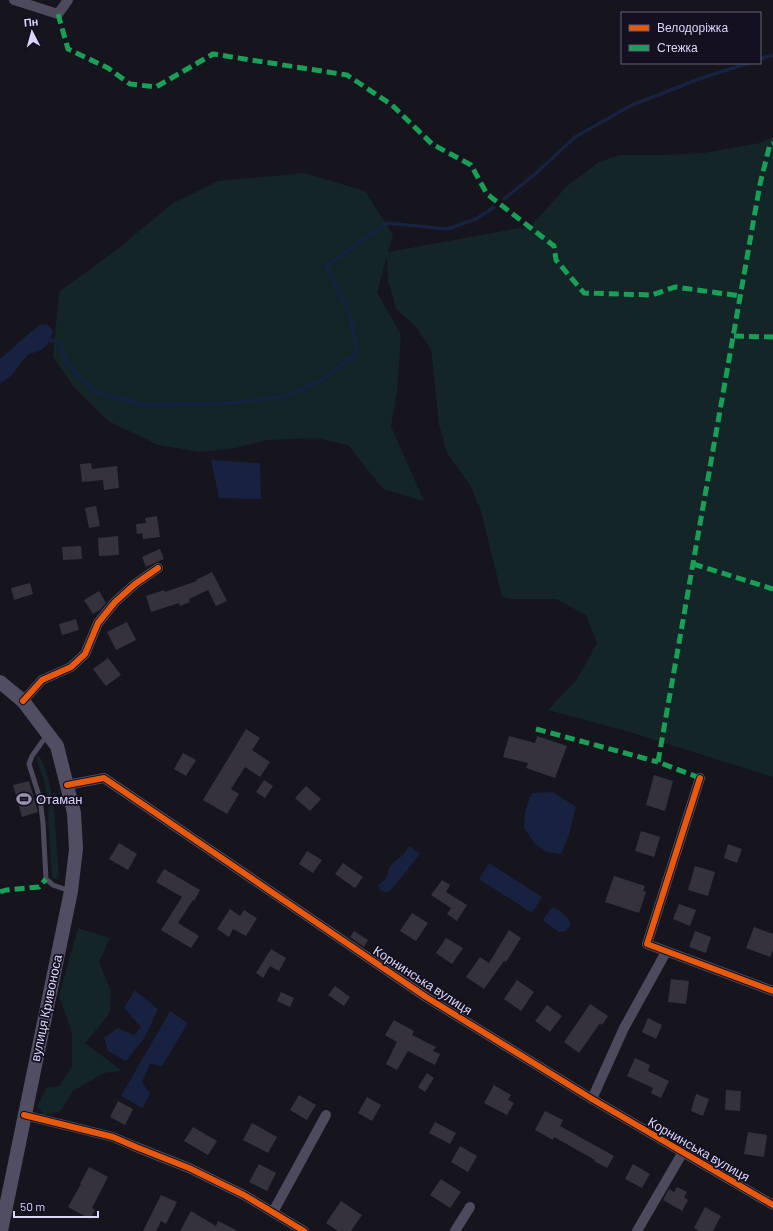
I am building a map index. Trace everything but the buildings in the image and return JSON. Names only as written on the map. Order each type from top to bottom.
[{"type":"main road","name":"вулиця Кривоноса","points":[[0,682],[23,701],[57,746],[74,813],[76,849],[71,891],[1,1231]]},
{"type":"street","points":[[14,0],[58,14],[68,0]]},
{"type":"street","points":[[23,701],[42,680],[71,667],[85,654],[98,623],[115,602],[135,584],[158,568]]},
{"type":"street","name":"Корнинська вулиця","points":[[67,785],[104,778],[426,997],[592,1099],[773,1205]]},
{"type":"street","points":[[700,778],[647,944],[773,991]]},
{"type":"street","points":[[592,1099],[624,1028],[666,952]]},
{"type":"street","points":[[24,1115],[113,1137],[189,1168],[244,1195],[304,1231]]},
{"type":"street","points":[[273,1212],[326,1115]]},
{"type":"street","points":[[637,1231],[683,1152]]},
{"type":"street","points":[[455,1231],[470,1207]]},
{"type":"lane","points":[[48,734],[32,756],[29,764],[40,799],[46,879],[53,884],[71,891]]},
{"type":"shaded area","points":[[773,137],[773,777],[626,731],[548,710],[577,679],[597,643],[586,615],[556,599],[511,599],[502,597],[481,511],[470,485],[447,453],[439,425],[431,349],[415,326],[396,309],[388,280],[387,257],[377,292],[401,335],[397,392],[391,426],[424,501],[383,489],[348,445],[316,438],[267,440],[236,448],[201,452],[158,445],[108,421],[75,388],[53,357],[59,292],[120,247],[173,203],[218,181],[304,173],[365,191],[393,235],[388,252],[531,226],[567,186],[599,162],[620,155],[703,153],[760,143]]},
{"type":"shaded area","points":[[36,757],[40,757],[50,784],[59,874],[57,879],[52,878],[48,819],[49,804],[44,781]]},
{"type":"shaded area","points":[[78,928],[110,938],[99,962],[111,991],[110,1013],[85,1043],[122,1071],[104,1073],[73,1091],[61,1111],[44,1115],[37,1106],[47,1087],[59,1086],[72,1066],[72,1033],[59,996]]},
{"type":"water","points":[[47,324],[53,331],[48,344],[40,351],[29,354],[12,375],[0,384],[0,359],[39,325]]},
{"type":"water","points":[[211,460],[260,463],[261,499],[219,498]]},
{"type":"water","points":[[553,792],[576,807],[569,835],[561,854],[547,852],[535,844],[524,828],[525,811],[532,793]]},
{"type":"water","points":[[409,846],[420,854],[390,891],[385,892],[380,890],[378,885],[387,877],[390,867],[402,856]]},
{"type":"water","points":[[489,863],[542,897],[532,913],[479,879]]},
{"type":"water","points":[[552,907],[563,914],[571,924],[566,931],[559,932],[543,919]]},
{"type":"water","points":[[135,990],[158,1009],[145,1037],[126,1061],[108,1051],[104,1038],[118,1028],[134,1035],[141,1027],[124,1008]]},
{"type":"water","points":[[170,1011],[188,1023],[162,1066],[150,1064],[142,1082],[150,1094],[142,1108],[121,1096]]},
{"type":"waterway","points":[[761,59],[773,55]]},
{"type":"waterway","points":[[504,199],[534,175],[575,137],[632,105],[699,79],[746,64]]},
{"type":"waterway","points":[[46,339],[59,342],[67,364],[94,391],[144,405],[232,403],[287,396],[321,380],[357,353],[350,314],[326,266],[387,223],[447,229],[476,219],[494,207]]},
{"type":"marked path","points":[[58,14],[68,49],[108,68],[130,84],[156,87],[213,54],[347,75],[392,105],[432,144],[471,165],[487,194],[554,246],[556,260],[584,293],[652,295],[675,287],[741,296]]},
{"type":"marked path","points":[[700,778],[658,762],[760,184],[770,144],[773,143]]},
{"type":"marked path","points":[[734,336],[773,337]]},
{"type":"marked path","points":[[693,564],[773,589]]},
{"type":"marked path","points":[[536,729],[658,762]]},
{"type":"marked path","points":[[0,892],[6,890],[39,887],[46,879]]},
{"type":"cycle path","points":[[23,701],[42,680],[71,667],[85,654],[98,623],[115,602],[135,584],[158,568]]},
{"type":"cycle path","points":[[67,785],[104,778],[426,997],[592,1099],[773,1205]]},
{"type":"cycle path","points":[[700,778],[647,944],[773,991]]},
{"type":"cycle path","points":[[24,1115],[113,1137],[189,1168],[244,1195],[304,1231]]},
{"type":"place","name":"Отаман","points":[[24,799]]}]
